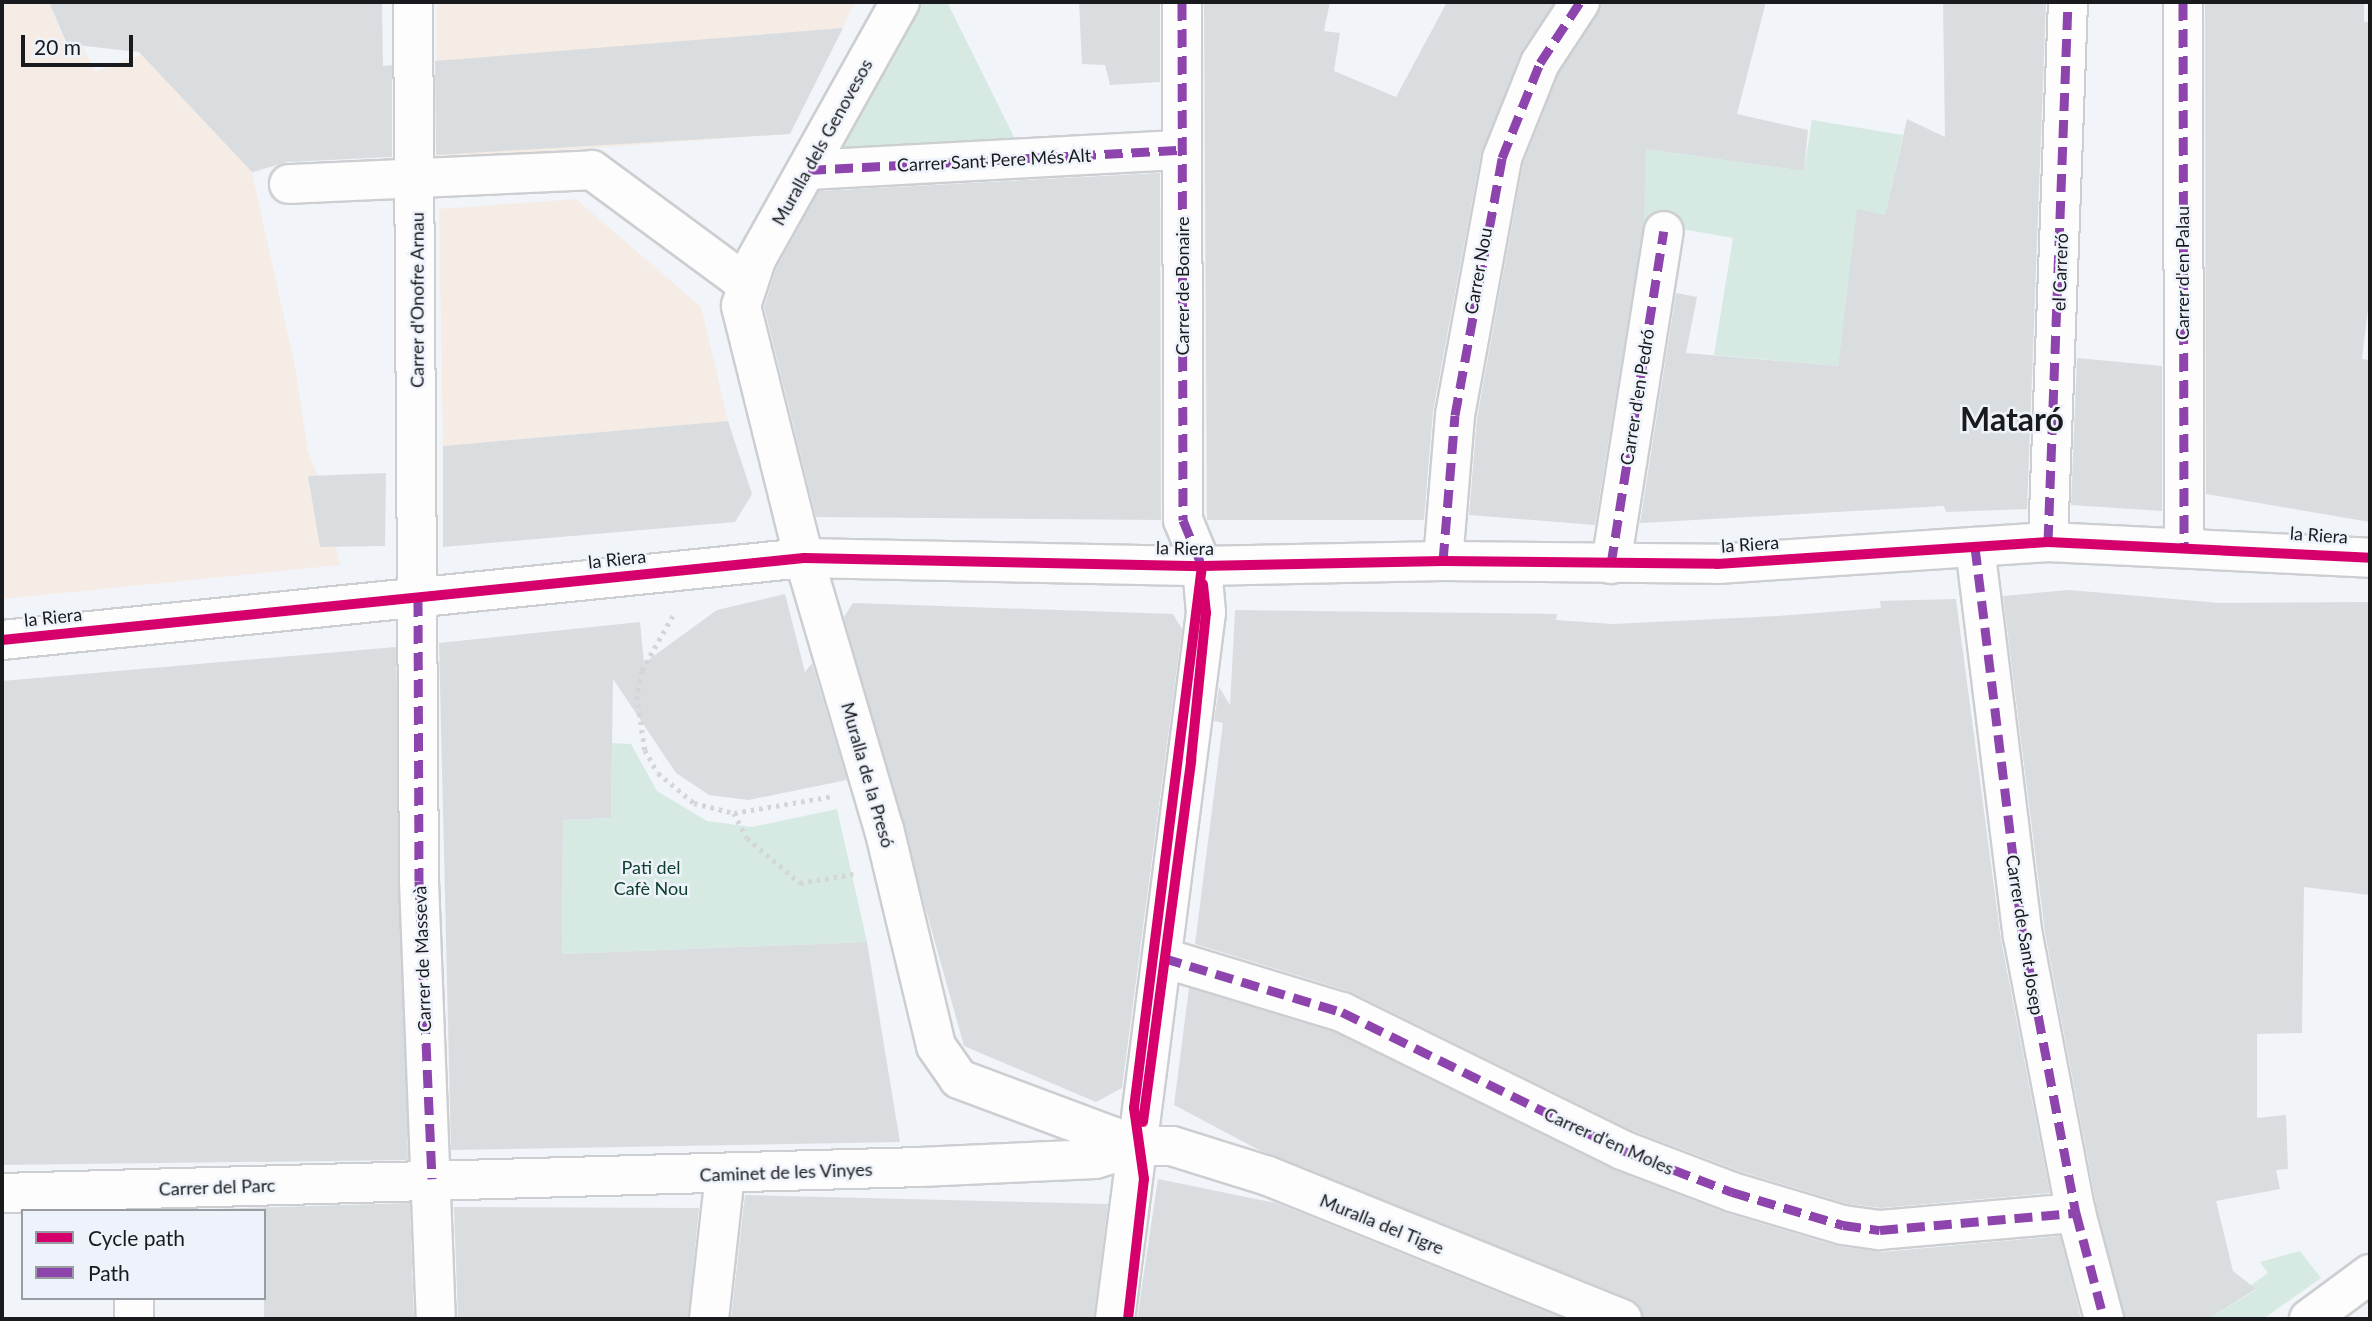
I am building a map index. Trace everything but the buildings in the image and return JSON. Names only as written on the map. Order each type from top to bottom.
[{"type":"street","name":"Carrer d'Onofre Arnau","points":[[413,2],[417,179],[418,598]]},
{"type":"street","name":"Muralla dels Genovesos","points":[[744,282],[900,2]]},
{"type":"street","name":"Carrer de Bonaire","points":[[1115,1319],[1164,958],[1206,613],[1202,566],[1183,520],[1182,2]]},
{"type":"street","name":"Carrer Nou","points":[[1443,561],[1455,415],[1502,158],[1540,63],[1580,2]]},
{"type":"street","name":"el Carreró","points":[[2048,542],[2068,2]]},
{"type":"street","name":"Carrer d'en Palau","points":[[2183,2],[2184,545]]},
{"type":"street","name":"Carrer Sant Pere Més Alt","points":[[808,170],[1181,150]]},
{"type":"street","points":[[289,184],[592,170],[744,282]]},
{"type":"street","name":"Carrer d'en Pedró","points":[[1611,564],[1664,231]]},
{"type":"street","name":"Muralla de la Presó","points":[[744,282],[741,306],[804,558],[880,816],[945,1064],[959,1079],[1138,1146]]},
{"type":"street","name":"la Riera","points":[[2,640],[804,558],[1202,566],[1443,561],[1717,564],[2048,542],[2184,545],[2370,558]]},
{"type":"street","name":"Carrer de Sant Josep","points":[[1975,547],[2023,936],[2076,1213],[2104,1319]]},
{"type":"street","name":"Carrer de Massevà","points":[[418,598],[419,881],[436,1319]]},
{"type":"street","name":"Carrer d'en Moles","points":[[1164,958],[1342,1012],[1622,1150],[1731,1192],[1843,1225],[1880,1230],[2076,1213]]},
{"type":"street","name":"Caminet de les Vinyes","points":[[432,1179],[725,1175],[1095,1159],[1138,1146]]},
{"type":"street","name":"Muralla del Tigre","points":[[1138,1146],[1192,1148],[1622,1319]]},
{"type":"street","points":[[709,1319],[725,1175]]},
{"type":"street","name":"Carrer del Parc","points":[[2,1193],[135,1200],[432,1179]]},
{"type":"street","points":[[2309,1319],[2370,1274]]},
{"type":"street","points":[[134,1300],[134,1319]]},
{"type":"path","points":[[673,616],[642,671],[637,696],[645,750],[674,790],[694,803],[734,813],[834,796]]},
{"type":"path","points":[[734,813],[747,838],[800,883],[853,874]]},
{"type":"shaded area","points":[[2,2],[49,2],[66,44],[79,39],[95,72],[230,21],[262,171],[252,173],[295,367],[308,452],[323,488],[340,565],[2,599]]},
{"type":"shaded area","points":[[437,2],[855,2],[790,134],[436,159]]},
{"type":"shaded area","points":[[576,199],[701,307],[728,421],[443,446],[439,209]]},
{"type":"green space","points":[[917,2],[947,2],[1019,147],[820,179]]},
{"type":"green space","points":[[1812,120],[1903,135],[1885,215],[1858,210],[1838,366],[1714,355],[1733,238],[1643,222],[1646,149],[1804,171]]},
{"type":"green space","name":"Pati del Cafè Nou","points":[[612,743],[631,744],[657,791],[707,821],[752,827],[837,809],[867,942],[562,954],[563,820],[611,818]]},
{"type":"green space","points":[[2300,1251],[2321,1278],[2263,1319],[2208,1319],[2256,1290],[2251,1285],[2268,1273],[2260,1262]]},
{"type":"marked path","points":[[1182,2],[1183,520],[1202,566]]},
{"type":"marked path","points":[[1443,561],[1455,415],[1502,158],[1540,63],[1580,2]]},
{"type":"marked path","points":[[2048,542],[2068,2]]},
{"type":"marked path","points":[[2183,2],[2184,545]]},
{"type":"marked path","points":[[808,170],[1181,150]]},
{"type":"marked path","points":[[1611,564],[1664,231]]},
{"type":"marked path","points":[[1975,547],[2023,936],[2076,1213],[2104,1319]]},
{"type":"marked path","points":[[418,598],[419,881],[432,1179]]},
{"type":"marked path","points":[[1164,958],[1342,1012],[1622,1150],[1732,1192],[1843,1225],[1880,1230],[2076,1213]]},
{"type":"cycle path","points":[[2,640],[804,558],[1202,566],[1443,561],[1717,564],[2048,542],[2370,558]]},
{"type":"cycle path","points":[[1128,1319],[1144,1179],[1134,1108],[1202,566]]},
{"type":"cycle path","points":[[1143,1122],[1191,760],[1206,613],[1203,584]]},
{"type":"district","name":"Mataró","points":[[2012,419]]}]
